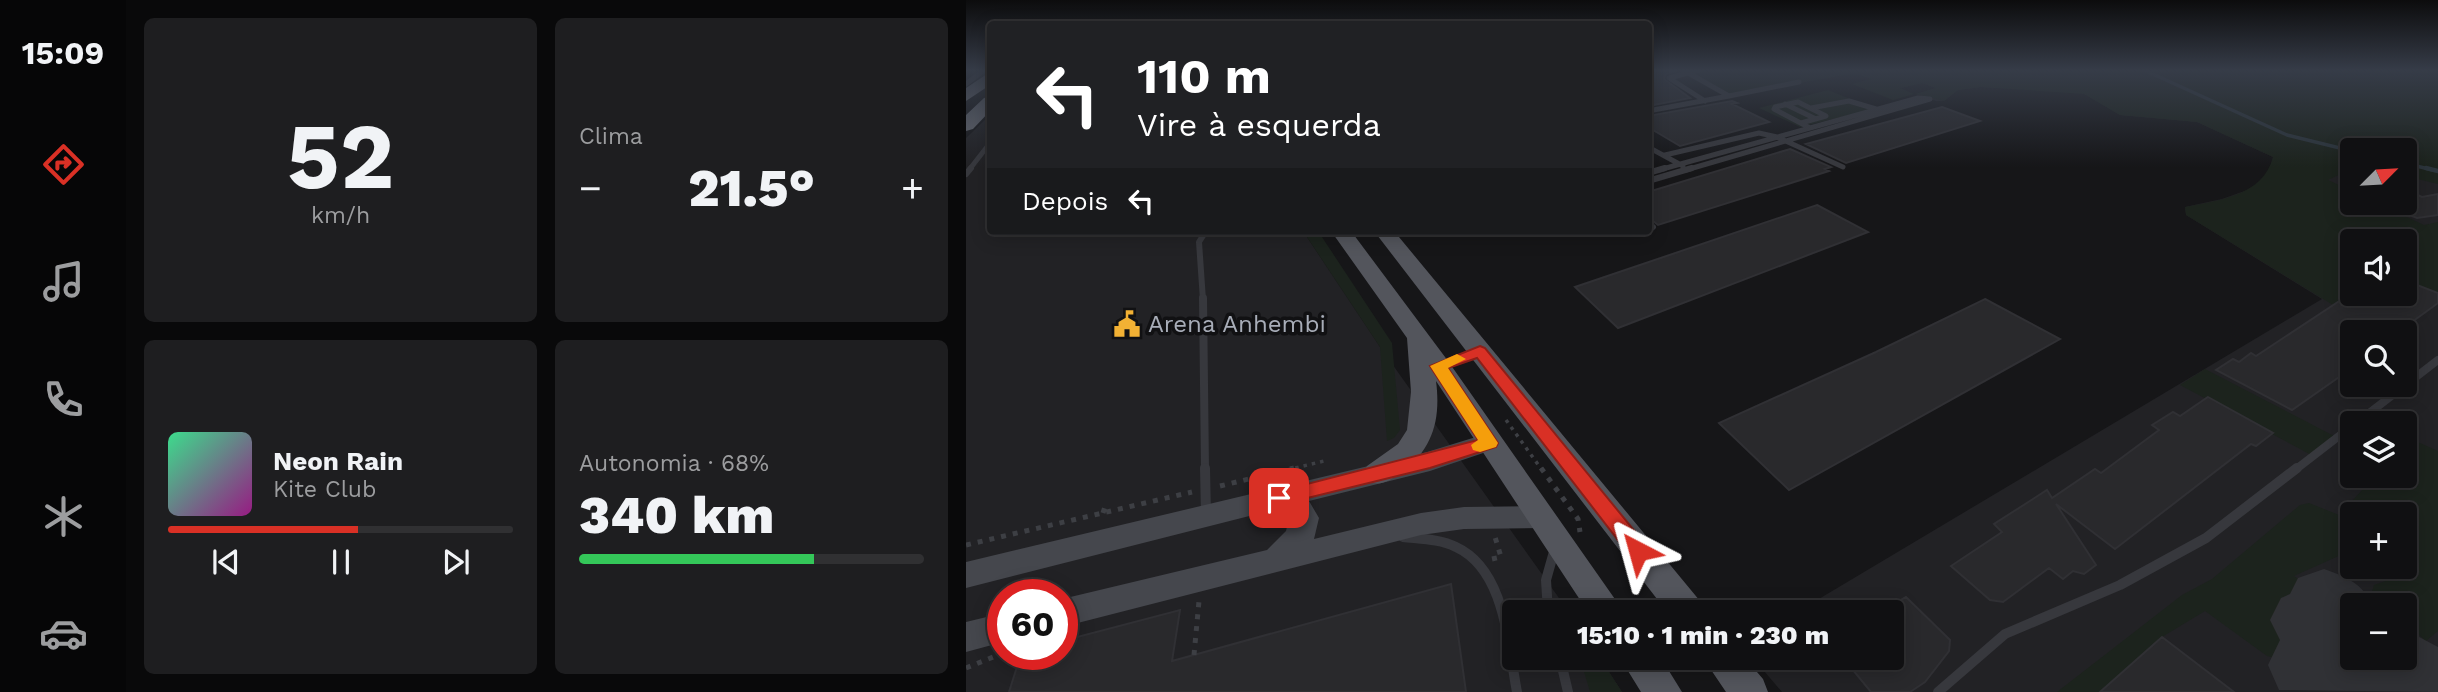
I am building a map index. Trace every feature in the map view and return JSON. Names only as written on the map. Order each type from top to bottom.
[{"type":"highway","points":[[966,125],[987,105]]},
{"type":"main road","points":[[1344,235],[1439,366],[1599,600]]},
{"type":"main road","points":[[1393,235],[1480,351],[1677,600]]},
{"type":"main road","points":[[1378,474],[1415,442],[1421,426],[1424,382],[1416,334]]},
{"type":"main road","points":[[1439,366],[1480,351]]},
{"type":"main road","points":[[1647,670],[1663,692]]},
{"type":"main road","points":[[1732,670],[1749,692]]},
{"type":"street","points":[[966,575],[1205,502],[1279,498],[1489,443]]},
{"type":"street","points":[[1279,498],[1297,506],[1304,518],[1300,536],[1279,558]]},
{"type":"street","points":[[1078,608],[1376,534],[1464,518],[1549,530]]},
{"type":"street","points":[[967,644],[987,635]]},
{"type":"lane","points":[[1652,110],[1698,102]]},
{"type":"lane","points":[[1796,102],[1774,109],[1811,128]]},
{"type":"lane","points":[[1799,102],[1826,116],[1801,123]]},
{"type":"lane","points":[[1811,108],[1842,102]]},
{"type":"lane","points":[[1854,102],[1886,113]]},
{"type":"lane","points":[[1652,172],[1902,102]]},
{"type":"lane","points":[[1652,180],[1920,102]]},
{"type":"lane","points":[[1785,104],[1816,119]]},
{"type":"lane","points":[[1665,155],[1753,133],[1777,137],[1843,167]]},
{"type":"lane","points":[[966,174],[987,146]]},
{"type":"lane","points":[[1652,149],[1689,170]]},
{"type":"lane","points":[[1203,235],[1199,242],[1203,288],[1205,502]]},
{"type":"lane","points":[[2372,411],[2438,360]]},
{"type":"lane","points":[[1938,692],[2005,634],[2120,585],[2206,538],[2340,436]]},
{"type":"lane","points":[[1546,600],[1544,585],[1549,530]]},
{"type":"lane","points":[[1376,534],[1440,541],[1460,548],[1479,563],[1497,600],[1517,692]]},
{"type":"lane","points":[[1563,670],[1568,692]]},
{"type":"path","points":[[966,545],[1103,513],[1205,502],[1324,461]]},
{"type":"path","points":[[1103,513],[1106,503]]},
{"type":"path","points":[[1189,604],[1202,601],[1194,655]]},
{"type":"path","points":[[967,644],[987,649]]},
{"type":"shaded area","points":[[1781,102],[1858,102],[1875,109],[1800,127],[1759,108]]},
{"type":"shaded area","points":[[2098,102],[2438,102],[2438,184],[2417,179],[2417,138],[2340,138],[2340,174],[2328,180],[2340,186],[2340,215],[2403,215],[2424,225],[2438,222],[2438,293],[2417,285],[2417,229],[2340,229],[2340,300],[2333,305],[2186,215],[2185,207],[2225,198],[2250,188],[2268,170],[2273,157],[2197,122],[2120,115]]},
{"type":"shaded area","points":[[2099,102],[2438,102],[2438,692],[1782,692],[1763,670],[1904,670],[1904,600],[1817,600],[2322,299],[2186,215],[2185,207],[2222,199],[2253,188],[2269,173],[2273,157],[2197,122],[2120,115]]},
{"type":"shaded area","points":[[987,118],[987,235],[1306,235],[1380,347],[1560,600],[1502,600],[1502,670],[1608,670],[1622,692],[966,692],[966,138]]},
{"type":"shaded area","points":[[1306,235],[1321,235],[1392,343],[1400,430],[1394,438],[1387,441],[1380,347]]},
{"type":"shaded area","points":[[2205,369],[2336,437],[2315,457],[2180,385]]},
{"type":"shaded area","points":[[2417,442],[2438,451],[2438,631],[2426,641],[2417,633],[2417,593],[2371,593],[2374,585],[2391,579],[2417,579],[2417,502],[2351,502],[2364,488],[2417,488]]},
{"type":"shaded area","points":[[2309,503],[2339,515],[2340,555],[2294,576],[2326,597],[2275,658],[2267,656],[2205,611],[2162,637],[2100,692],[2057,692],[2182,595],[2212,579],[2300,505]]},
{"type":"shaded area","points":[[1584,670],[1608,670],[1622,692],[1590,692]]},
{"type":"building","points":[[1735,102],[1732,104],[1769,122],[1680,146],[1652,129],[1652,115]]},
{"type":"building","points":[[1942,107],[1980,121],[1846,163],[1806,144]]},
{"type":"building","points":[[1790,149],[1831,167],[1825,169],[1829,171],[1658,225],[1652,220],[1652,191]]},
{"type":"building","points":[[2438,194],[2438,215],[2417,218],[2409,215],[2417,215],[2417,195],[2422,197]]},
{"type":"building","points":[[1817,205],[1868,232],[1618,328],[1575,287]]},
{"type":"building","points":[[2417,285],[2438,293],[2438,303],[2415,320],[2340,320],[2340,376],[2292,410],[2216,370],[2233,359],[2239,362],[2251,353],[2256,356],[2340,301],[2340,306],[2417,306]]},
{"type":"building","points":[[1985,299],[2060,339],[1789,490],[1719,423],[1876,352]]},
{"type":"building","points":[[2208,397],[2273,433],[2256,446],[2251,444],[2115,549],[2056,504],[2096,565],[2084,574],[2073,571],[2063,579],[2049,568],[2003,602],[1990,600],[1951,566],[2002,532],[1994,524],[2047,490],[2052,498],[2095,469],[2101,473],[2159,430],[2152,425],[2173,412],[2180,416]]},
{"type":"building","points":[[1451,584],[1466,692],[1009,692],[1016,670],[1078,670],[1078,637],[1180,610],[1172,661]]},
{"type":"building","points":[[1906,597],[1950,640],[1949,651],[1925,682],[1910,692],[1871,692],[1853,670],[1904,670],[1904,600],[1901,600]]},
{"type":"building","points":[[2162,637],[2234,692],[2100,692]]},
{"type":"waterway","points":[[2215,102],[2287,135],[2340,148]]},
{"type":"waterway","points":[[2417,166],[2433,170]]},
{"type":"waterway","points":[[2426,168],[2438,171]]},
{"type":"taxiway","points":[[2307,620],[2329,628],[2341,624],[2340,613],[2324,599]]},
{"type":"taxiway","points":[[2307,665],[2388,692]]},
{"type":"taxiway","points":[[2406,670],[2438,691]]},
{"type":"slow traffic","points":[[1457,359],[1439,366],[1489,443],[1480,445]]},
{"type":"place","name":"Arena Anhembi","points":[[1127,324]]},
{"type":"route","points":[[1279,498],[1430,461],[1489,443],[1439,366],[1480,351],[1638,551]]}]
